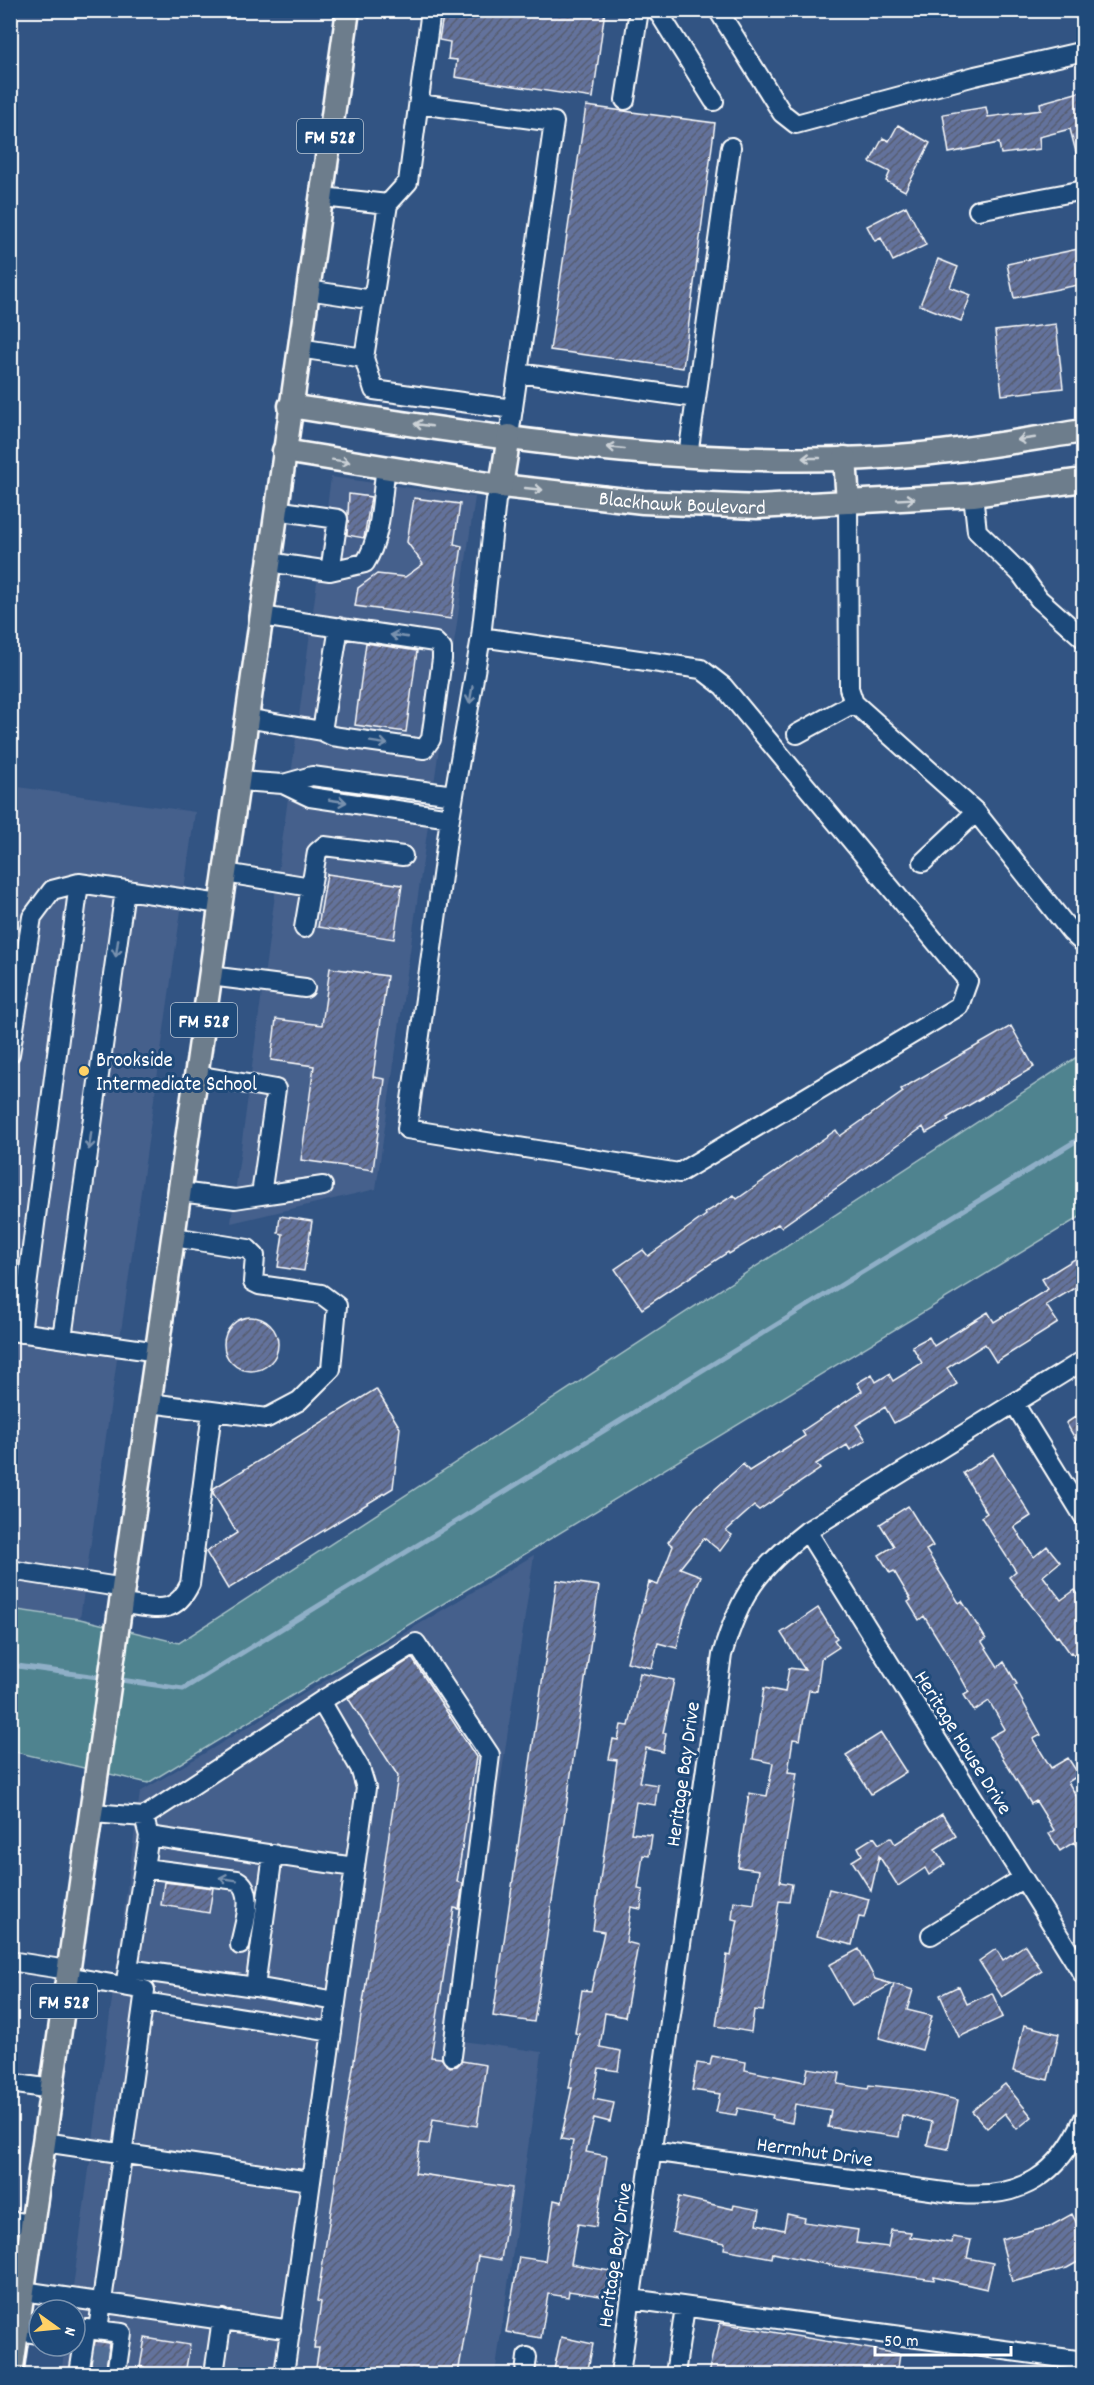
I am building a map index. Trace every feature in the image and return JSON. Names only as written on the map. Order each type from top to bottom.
[{"type":"main road","name":"FM 528","points":[[27,2325],[23,2291],[21,2223],[44,2142],[93,1813],[275,510],[348,10]]},
{"type":"main road","points":[[290,406],[509,436],[688,456],[845,458],[922,454],[1083,431]]},
{"type":"main road","points":[[501,486],[509,436]]},
{"type":"main road","name":"Blackhawk Boulevard","points":[[284,451],[501,486],[643,502],[757,507],[973,495],[1083,480]]},
{"type":"main road","points":[[845,458],[848,502]]},
{"type":"main road","name":"FM 528","points":[[11,2374],[27,2335]]},
{"type":"street","points":[[431,10],[408,182],[388,204],[364,358],[374,390],[513,409]]},
{"type":"street","points":[[625,100],[639,10]]},
{"type":"street","points":[[657,10],[714,101]]},
{"type":"street","points":[[718,10],[782,113],[796,124],[975,76],[1083,51]]},
{"type":"street","points":[[419,104],[554,122],[509,436]]},
{"type":"street","points":[[688,456],[731,147]]},
{"type":"street","points":[[978,210],[1083,190]]},
{"type":"street","points":[[321,197],[388,204]]},
{"type":"street","points":[[308,290],[373,300]]},
{"type":"street","points":[[299,348],[364,358]]},
{"type":"street","points":[[518,374],[696,398]]},
{"type":"street","points":[[268,562],[330,571],[365,563],[372,552],[386,467]]},
{"type":"street","points":[[481,637],[701,669],[723,686],[968,981],[959,1006],[679,1173],[407,1129],[450,818],[481,637],[496,500],[501,486]]},
{"type":"street","points":[[973,495],[977,531],[1021,574],[1039,599],[1083,639]]},
{"type":"street","points":[[848,502],[849,688],[854,703],[976,812],[1083,944]]},
{"type":"street","points":[[275,510],[338,519],[330,571]]},
{"type":"street","points":[[246,718],[322,731],[333,735],[424,749],[431,739],[442,649],[431,640],[261,616]]},
{"type":"street","points":[[322,731],[339,627]]},
{"type":"street","points":[[797,734],[854,703]]},
{"type":"street","points":[[238,781],[283,784],[312,776],[454,795]]},
{"type":"street","points":[[283,784],[310,797],[450,818]]},
{"type":"street","points":[[412,812],[415,790]]},
{"type":"street","points":[[922,861],[976,812]]},
{"type":"street","points":[[304,928],[317,852],[324,846],[402,856]]},
{"type":"street","points":[[225,873],[311,887]]},
{"type":"street","points":[[10,1054],[32,916],[52,890],[79,883],[220,904]]},
{"type":"street","points":[[79,883],[16,1332],[158,1352]]},
{"type":"street","points":[[62,1338],[125,890]]},
{"type":"street","points":[[210,976],[305,988]]},
{"type":"street","points":[[196,1075],[276,1089],[261,1196]]},
{"type":"street","points":[[180,1192],[235,1199],[323,1186]]},
{"type":"street","points":[[150,1403],[267,1418],[299,1401],[330,1369],[337,1306],[321,1294],[259,1285],[253,1282],[255,1256],[248,1249],[174,1237]]},
{"type":"street","name":"Heritage Bay Drive","points":[[620,2374],[722,1654],[733,1617],[755,1580],[778,1553],[807,1531],[1083,1360]]},
{"type":"street","points":[[1014,1403],[1083,1516]]},
{"type":"street","points":[[10,1570],[170,1608],[183,1600],[190,1584],[212,1412]]},
{"type":"street","name":"Heritage House Drive","points":[[807,1531],[1083,1976]]},
{"type":"street","points":[[93,1813],[144,1817],[321,1701],[416,1643],[490,1755],[452,2056]]},
{"type":"street","points":[[284,2374],[366,1788],[360,1768],[321,1701]]},
{"type":"street","points":[[127,1977],[149,1836],[144,1817]]},
{"type":"street","points":[[149,1836],[354,1867]]},
{"type":"street","points":[[255,1987],[273,1854]]},
{"type":"street","points":[[144,1868],[237,1880],[244,1884],[247,1891],[247,1904],[240,1945]]},
{"type":"street","points":[[931,1935],[1022,1879]]},
{"type":"street","points":[[10,1961],[68,1973],[255,1987],[336,2001]]},
{"type":"street","points":[[87,2340],[102,2302],[144,2002],[145,1990],[127,1977]]},
{"type":"street","points":[[144,2002],[332,2032]]},
{"type":"street","points":[[10,2083],[52,2089]]},
{"type":"street","name":"Herrnhut Drive","points":[[651,2151],[973,2195],[1009,2191],[1038,2177],[1058,2162],[1072,2145],[1083,2118]]},
{"type":"street","points":[[44,2142],[310,2181]]},
{"type":"street","points":[[23,2291],[291,2330]]},
{"type":"street","points":[[630,2299],[1083,2361]]},
{"type":"street","points":[[675,2374],[685,2307]]},
{"type":"street","points":[[214,2374],[222,2319]]},
{"type":"street","points":[[87,2343],[122,2333],[114,2363]]},
{"type":"street","points":[[79,2374],[83,2358]]},
{"type":"shaded area","points":[[331,477],[475,497],[376,1189],[231,1223]]},
{"type":"shaded area","name":"Brookside Intermediate School","points":[[11,786],[195,812],[80,1619],[11,1609]]},
{"type":"shaded area","points":[[534,1555],[462,2041],[542,2052],[495,2374],[61,2374],[63,2358],[87,2358],[87,2298],[72,2298],[140,1792]]},
{"type":"green space","points":[[1083,1053],[1083,1215],[148,1783],[11,1751],[11,1609],[80,1619],[179,1643]]},
{"type":"building","points":[[444,10],[605,10],[593,98],[455,77],[457,60],[448,59],[450,42],[439,40]]},
{"type":"building","points":[[1083,91],[1083,160],[1078,160],[1070,129],[1039,137],[1040,149],[1001,154],[999,143],[949,153],[943,114],[986,107],[988,117],[1041,110],[1040,103]]},
{"type":"building","points":[[586,106],[715,123],[683,368],[550,350]]},
{"type":"building","points":[[898,125],[930,143],[905,191],[886,181],[890,172],[870,162],[883,138],[889,141]]},
{"type":"building","points":[[906,206],[926,245],[893,261],[881,238],[875,241],[867,226]]},
{"type":"building","points":[[1083,248],[1083,284],[1014,298],[1007,264]]},
{"type":"building","points":[[938,259],[958,267],[950,287],[971,295],[961,321],[920,305]]},
{"type":"building","points":[[1056,324],[1063,388],[1002,395],[995,331]]},
{"type":"building","points":[[349,494],[371,497],[364,538],[347,535]]},
{"type":"building","points":[[414,498],[460,504],[454,544],[462,546],[451,619],[355,606],[358,588],[377,574],[405,577],[423,564],[407,542]]},
{"type":"building","points":[[366,643],[417,651],[406,732],[355,725]]},
{"type":"building","points":[[327,874],[402,885],[394,939],[318,927]]},
{"type":"building","points":[[330,968],[387,976],[373,1077],[385,1079],[373,1170],[301,1160],[314,1066],[271,1060],[276,1019],[322,1025]]},
{"type":"building","points":[[1011,1026],[1034,1067],[947,1118],[949,1120],[926,1133],[923,1127],[781,1227],[778,1224],[729,1254],[728,1252],[642,1309],[615,1269],[643,1250],[648,1256],[706,1215],[705,1213],[734,1195],[737,1199],[836,1130],[840,1136],[903,1092],[901,1089]]},
{"type":"building","points":[[280,1216],[312,1221],[304,1271],[278,1267],[283,1234],[278,1233]]},
{"type":"building","points":[[1078,1257],[1083,1265],[1083,1283],[1046,1305],[1058,1323],[996,1362],[985,1344],[947,1368],[957,1384],[912,1413],[894,1423],[885,1407],[856,1425],[866,1440],[850,1450],[847,1445],[816,1464],[820,1469],[759,1510],[754,1506],[726,1531],[732,1535],[720,1551],[704,1538],[680,1568],[701,1576],[684,1618],[677,1648],[658,1643],[652,1668],[627,1662],[649,1582],[658,1585],[673,1546],[668,1542],[695,1507],[743,1464],[749,1471],[805,1436],[802,1431],[862,1391],[857,1383],[872,1374],[876,1382],[889,1374],[893,1381],[922,1363],[912,1346],[929,1337],[934,1346],[988,1312],[994,1322],[1048,1289],[1042,1279]]},
{"type":"building","points":[[251,1317],[261,1319],[270,1325],[276,1334],[278,1344],[276,1354],[270,1363],[261,1369],[251,1371],[241,1369],[232,1363],[226,1354],[224,1344],[226,1334],[232,1325],[241,1319]]},
{"type":"building","points":[[376,1389],[400,1428],[393,1488],[228,1589],[206,1552],[237,1533],[213,1493],[214,1488]]},
{"type":"building","points":[[1083,1412],[1083,1452],[1066,1423]]},
{"type":"building","points":[[993,1454],[1031,1516],[1014,1527],[1034,1557],[1047,1546],[1060,1562],[1043,1576],[1061,1600],[1075,1590],[1083,1601],[1083,1669],[1072,1652],[1070,1653],[1058,1636],[1056,1637],[1009,1577],[1016,1571],[981,1517],[987,1513],[963,1473]]},
{"type":"building","points":[[908,1506],[933,1546],[926,1550],[959,1603],[962,1601],[986,1639],[982,1642],[998,1667],[1004,1662],[1017,1684],[1014,1686],[1041,1735],[1033,1739],[1051,1768],[1068,1758],[1079,1775],[1068,1782],[1083,1807],[1083,1857],[1074,1842],[1060,1851],[1049,1834],[1054,1830],[1036,1801],[1031,1804],[990,1737],[1005,1729],[989,1701],[974,1711],[964,1695],[969,1692],[956,1668],[924,1616],[919,1620],[908,1602],[911,1600],[894,1571],[890,1573],[879,1555],[894,1546],[880,1524]]},
{"type":"building","points":[[557,1580],[599,1586],[534,2022],[493,2016]]},
{"type":"building","points":[[818,1608],[837,1638],[834,1640],[839,1647],[821,1659],[817,1691],[809,1690],[800,1740],[793,1739],[788,1772],[797,1773],[780,1882],[792,1884],[789,1902],[779,1901],[763,2011],[754,2010],[751,2032],[716,2026],[727,1955],[731,1956],[738,1920],[732,1919],[734,1901],[754,1904],[759,1870],[738,1867],[749,1793],[767,1796],[773,1763],[753,1759],[764,1688],[785,1692],[789,1668],[805,1670],[781,1633]]},
{"type":"building","points":[[412,1658],[476,1757],[457,1882],[463,1883],[459,1909],[454,1908],[431,2057],[441,2058],[450,2067],[457,2066],[462,2061],[486,2065],[477,2126],[433,2119],[429,2144],[420,2143],[415,2173],[512,2188],[501,2260],[478,2256],[458,2374],[315,2374],[319,2348],[314,2348],[321,2302],[317,2301],[398,1776],[348,1698]]},
{"type":"building","points":[[640,1673],[674,1680],[663,1733],[666,1733],[663,1752],[646,1748],[639,1782],[658,1785],[655,1805],[636,1802],[631,1833],[652,1835],[649,1856],[643,1855],[638,1889],[643,1890],[641,1909],[631,1907],[626,1942],[638,1945],[625,2017],[605,2013],[600,2047],[621,2051],[618,2071],[599,2068],[593,2099],[614,2103],[610,2122],[594,2118],[586,2152],[607,2156],[596,2227],[578,2224],[571,2264],[610,2271],[606,2297],[569,2291],[568,2297],[548,2294],[541,2338],[506,2332],[519,2257],[545,2261],[554,2200],[562,2202],[573,2141],[561,2139],[572,2088],[569,2088],[579,2034],[575,2033],[582,1990],[591,1991],[604,1932],[593,1930],[617,1760],[609,1759],[613,1739],[618,1740],[621,1725],[629,1726]]},
{"type":"building","points":[[881,1733],[906,1772],[871,1794],[846,1755]]},
{"type":"building","points":[[942,1814],[956,1836],[935,1849],[945,1864],[929,1875],[925,1868],[898,1886],[879,1856],[871,1891],[852,1861],[862,1855],[858,1847],[874,1837],[879,1844],[891,1837],[895,1844]]},
{"type":"building","points":[[164,1882],[213,1888],[209,1913],[161,1905]]},
{"type":"building","points":[[829,1889],[869,1899],[864,1918],[859,1917],[852,1945],[817,1936]]},
{"type":"building","points":[[1025,1945],[1042,1971],[1002,1997],[979,1961],[996,1949],[1003,1960]]},
{"type":"building","points":[[859,1949],[875,1979],[892,1984],[852,2006],[829,1965]]},
{"type":"building","points":[[894,1984],[913,1990],[907,2010],[932,2016],[922,2050],[879,2038]]},
{"type":"building","points":[[959,1986],[967,2004],[992,1993],[1003,2017],[959,2037],[940,1995]]},
{"type":"building","points":[[1024,2025],[1059,2034],[1048,2080],[1013,2071]]},
{"type":"building","points":[[712,2056],[746,2062],[745,2070],[805,2082],[808,2068],[840,2073],[838,2084],[868,2089],[869,2085],[913,2090],[958,2100],[948,2149],[927,2145],[932,2122],[902,2115],[899,2137],[828,2127],[831,2110],[795,2104],[792,2123],[772,2119],[773,2115],[738,2108],[736,2115],[716,2112],[720,2094],[692,2090],[697,2063],[710,2065]]},
{"type":"building","points":[[1005,2084],[1032,2117],[1017,2129],[1005,2113],[987,2128],[972,2111]]},
{"type":"building","points":[[679,2197],[733,2209],[734,2205],[760,2210],[757,2224],[784,2230],[787,2214],[805,2218],[804,2222],[858,2230],[856,2243],[888,2247],[891,2230],[911,2232],[910,2237],[952,2243],[953,2237],[971,2240],[967,2258],[993,2263],[987,2289],[934,2277],[934,2280],[834,2266],[773,2253],[772,2258],[724,2249],[725,2243],[672,2232]]},
{"type":"building","points":[[1072,2214],[1079,2228],[1083,2225],[1083,2259],[1067,2268],[1012,2282],[1001,2239],[1049,2227]]},
{"type":"building","points":[[720,2323],[900,2354],[897,2374],[708,2374]]},
{"type":"building","points":[[561,2337],[593,2344],[587,2374],[553,2374]]},
{"type":"building","points":[[145,2338],[190,2345],[185,2374],[143,2374],[144,2367],[140,2367]]},
{"type":"building","points":[[95,2341],[109,2343],[105,2374],[90,2374]]},
{"type":"waterway","points":[[114,1679],[183,1689],[1084,1136]]},
{"type":"waterway","points":[[10,1665],[105,1678]]},
{"type":"tunnel","points":[[89,2354],[109,2357]]},
{"type":"place","name":"Brookside Intermediate School","points":[[84,1071]]}]
